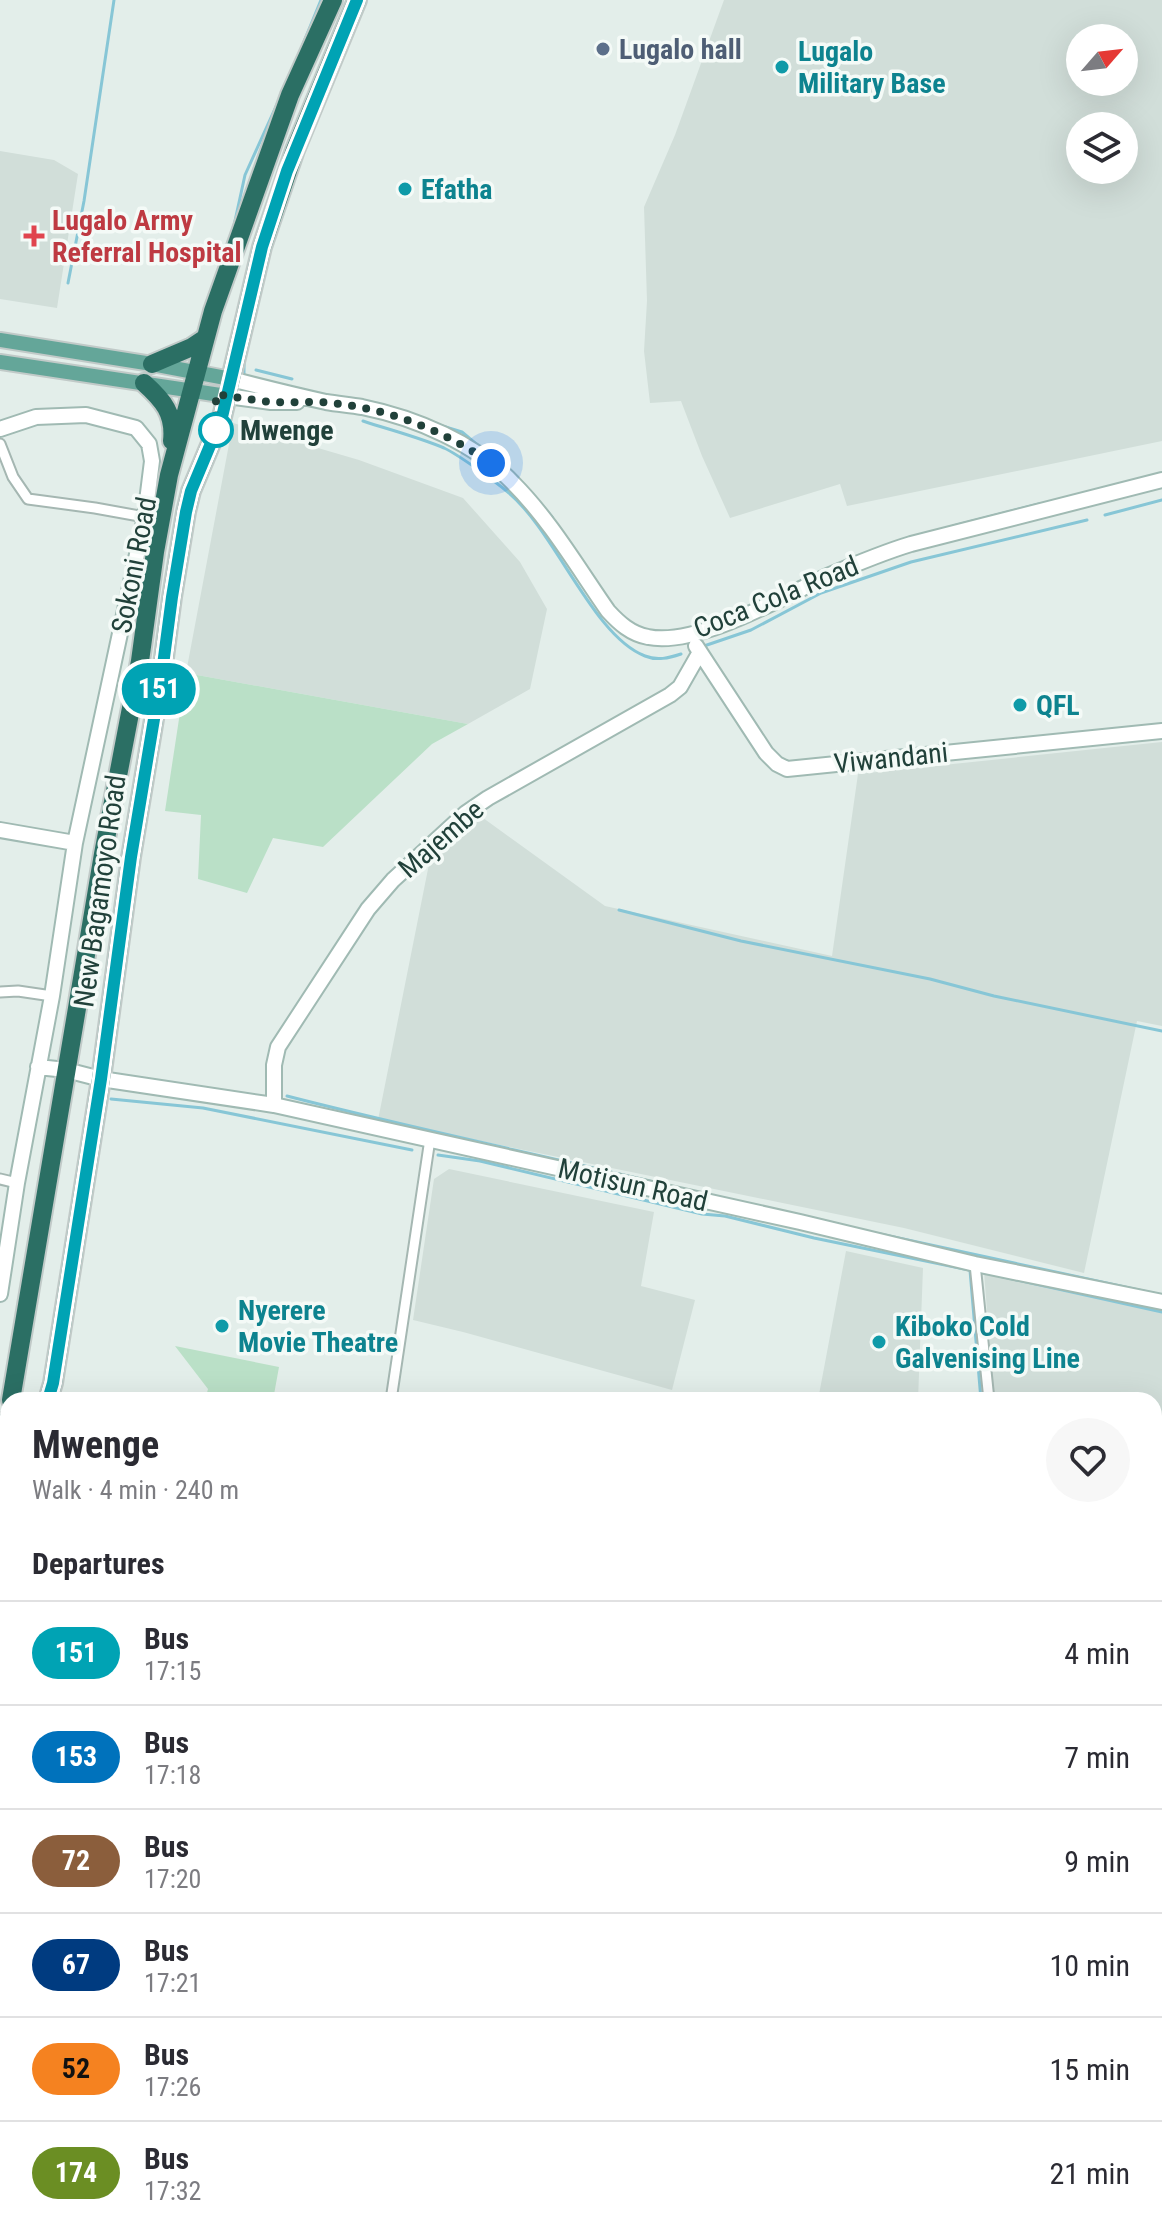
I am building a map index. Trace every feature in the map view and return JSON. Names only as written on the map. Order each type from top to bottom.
[{"type":"highway","points":[[169,475],[204,339],[290,95],[333,0]]},
{"type":"highway","name":"New Bagamoyo Road","points":[[49,1392],[101,1079],[131,857],[186,512],[191,491],[222,417],[262,247],[295,150],[357,0]]},
{"type":"highway","points":[[152,364],[204,339]]},
{"type":"highway","points":[[144,383],[169,411],[172,423],[169,475]]},
{"type":"highway","name":"New Bagamoyo Road","points":[[12,1392],[169,475]]},
{"type":"main road","points":[[0,340],[152,364],[193,381],[229,388]]},
{"type":"main road","points":[[0,362],[144,383],[193,381]]},
{"type":"street","name":"Coca Cola Road","points":[[229,388],[271,402],[330,403],[389,414],[473,451],[516,486],[619,623],[650,638],[688,635],[753,611],[887,552],[1162,480]]},
{"type":"street","name":"Sokoni Road","points":[[0,429],[36,417],[86,415],[136,428],[152,449],[152,474],[145,517],[75,843],[52,996],[0,1294]]},
{"type":"street","points":[[0,444],[13,477],[28,499],[145,517]]},
{"type":"street","name":"Viwandani","points":[[688,635],[766,753],[787,769],[1162,731]]},
{"type":"street","name":"Majembe","points":[[274,1105],[274,1065],[278,1047],[377,896],[477,805],[521,777],[670,695],[680,687],[700,652]]},
{"type":"street","points":[[0,830],[75,843]]},
{"type":"street","points":[[0,992],[52,996]]},
{"type":"street","name":"Motisun Road","points":[[38,1067],[274,1105],[975,1264],[1162,1302]]},
{"type":"street","points":[[392,1392],[430,1139]]},
{"type":"street","points":[[0,1179],[17,1183]]},
{"type":"street","points":[[975,1264],[988,1392]]},
{"type":"shaded area","points":[[724,0],[1162,0],[1162,441],[847,506],[840,484],[730,518],[681,401],[650,403],[644,351],[647,301],[644,207],[675,135]]},
{"type":"shaded area","name":"Lugalo Army Referral Hospital","points":[[0,151],[54,160],[78,174],[57,308],[0,299]]},
{"type":"shaded area","points":[[233,423],[359,460],[463,498],[520,562],[547,609],[530,689],[468,724],[186,673]]},
{"type":"shaded area","points":[[1162,742],[1162,1026],[1137,1021],[1084,1273],[904,1228],[378,1120],[431,854],[479,815],[605,906],[832,956],[858,774]]},
{"type":"shaded area","points":[[449,1169],[654,1212],[641,1286],[695,1300],[672,1390],[413,1320],[434,1179]]},
{"type":"shaded area","points":[[846,1251],[923,1268],[918,1392],[820,1392]]},
{"type":"shaded area","points":[[984,1272],[1162,1312],[1162,1392],[993,1392]]},
{"type":"green space","points":[[186,673],[468,724],[432,744],[323,847],[273,838],[247,893],[198,879],[201,815],[165,811]]},
{"type":"green space","points":[[175,1346],[279,1367],[274,1392],[207,1392]]},
{"type":"waterway","points":[[68,283],[84,201],[114,0]]},
{"type":"waterway","points":[[303,44],[321,0]]},
{"type":"waterway","points":[[233,230],[245,175],[278,102]]},
{"type":"waterway","points":[[244,362],[246,377]]},
{"type":"waterway","points":[[256,370],[292,379]]},
{"type":"waterway","points":[[363,421],[444,448],[487,476],[526,511],[608,628],[626,645],[654,658],[681,654]]},
{"type":"waterway","points":[[439,425],[462,432],[481,448]]},
{"type":"waterway","points":[[1105,515],[1162,500]]},
{"type":"waterway","points":[[541,504],[552,517]]},
{"type":"waterway","points":[[953,526],[1039,504]]},
{"type":"waterway","points":[[704,646],[751,630],[821,593],[911,562],[1087,520]]},
{"type":"waterway","points":[[619,910],[741,941],[1162,1031]]},
{"type":"waterway","points":[[287,1096],[662,1184]]},
{"type":"waterway","points":[[111,1099],[203,1108],[412,1150]]},
{"type":"waterway","points":[[438,1155],[480,1161],[702,1214],[725,1216],[974,1271]]},
{"type":"waterway","points":[[880,1234],[1162,1295]]},
{"type":"waterway","points":[[970,1270],[980,1392]]},
{"type":"waterway","points":[[999,1276],[1162,1312]]},
{"type":"bus line","name":"151","points":[[50,1392],[186,512],[191,491],[222,417],[262,247],[287,171],[357,0]]},
{"type":"place","name":"Lugalo hall","points":[[603,49]]},
{"type":"place","name":"Lugalo Military Base","points":[[782,67]]},
{"type":"place","name":"Efatha","points":[[405,189]]},
{"type":"place","name":"Lugalo Army Referral Hospital","points":[[34,236]]},
{"type":"place","name":"Mwenge","points":[[216,430]]},
{"type":"place","name":"QFL","points":[[1020,705]]},
{"type":"place","name":"Nyerere Movie Theatre","points":[[222,1326]]},
{"type":"place","name":"Kiboko Cold Galvenising Line","points":[[879,1342]]},
{"type":"route","points":[[216,430],[216,394],[271,402],[330,403],[361,407],[409,421],[457,442],[491,463]]}]
